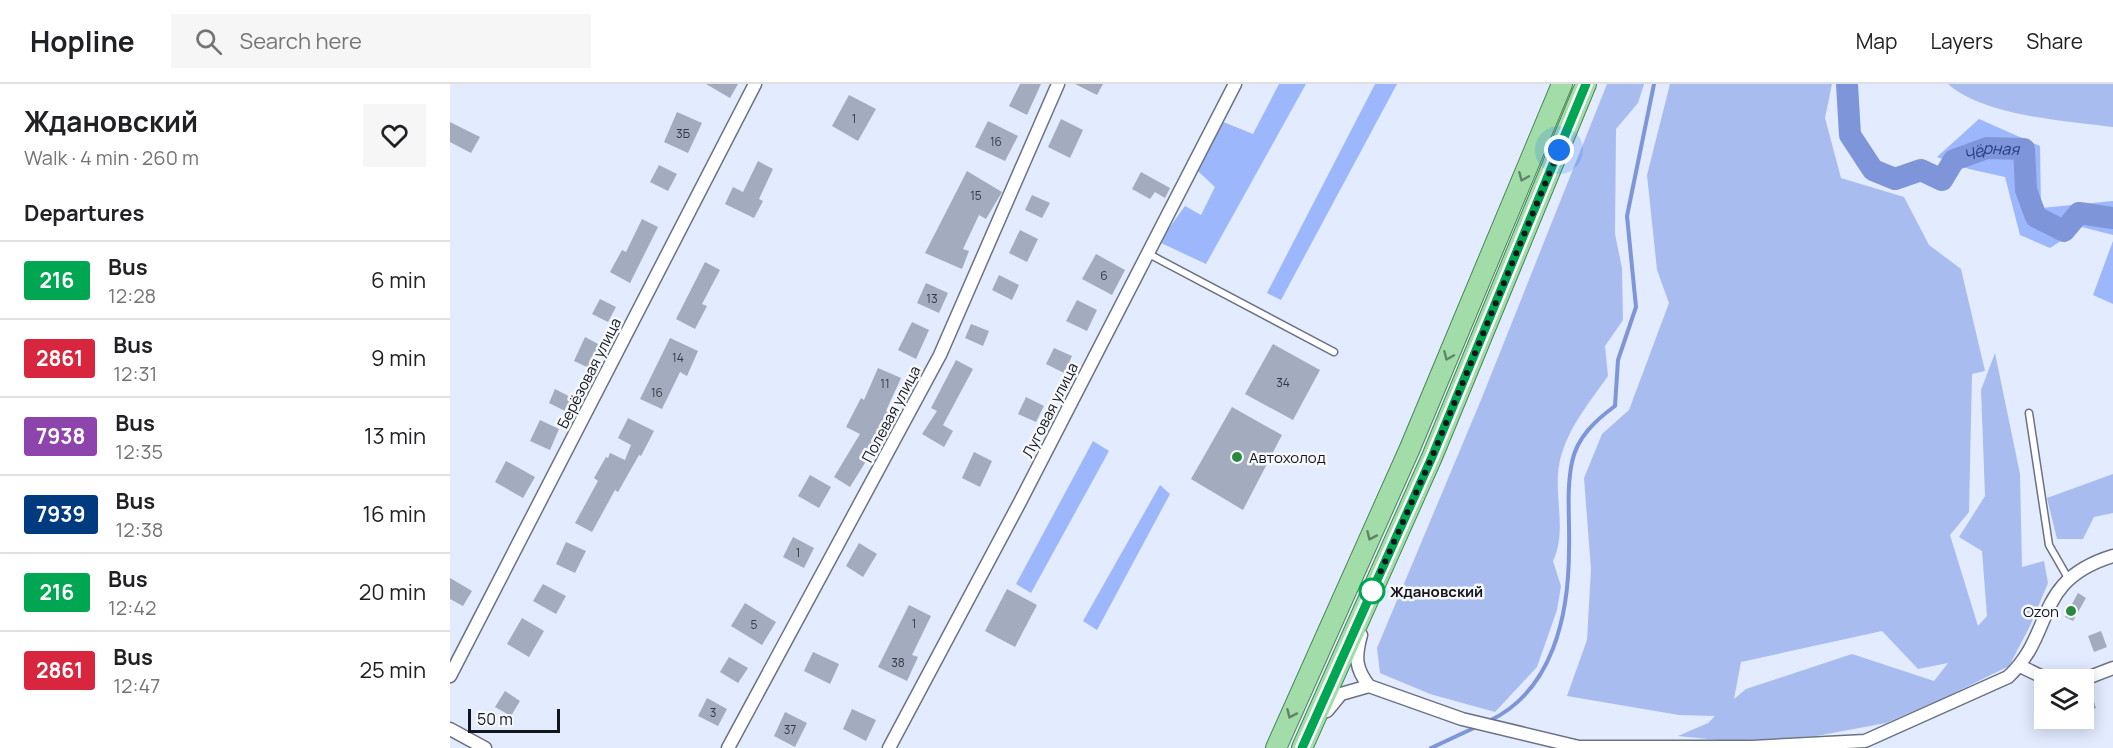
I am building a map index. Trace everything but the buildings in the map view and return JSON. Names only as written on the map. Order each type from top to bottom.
[{"type":"main road","points":[[1276,748],[1410,448],[1562,84]]},
{"type":"main road","points":[[1303,748],[1432,457],[1586,84]]},
{"type":"street","name":"Берёзовая улица","points":[[450,676],[755,84]]},
{"type":"street","name":"Полевая улица","points":[[728,748],[940,355],[1058,84]]},
{"type":"street","name":"Луговая улица","points":[[889,748],[1020,502],[1235,84]]},
{"type":"street","points":[[1375,586],[1355,654],[1359,674],[1369,686],[1462,719],[1579,747],[1752,748],[1867,745],[2008,677],[2019,666],[2054,597],[2068,578],[2084,567],[2113,556]]},
{"type":"street","points":[[2019,666],[2034,673]]},
{"type":"street","points":[[2094,675],[2113,668]]},
{"type":"street","points":[[1303,748],[1333,700],[1350,690],[1369,686]]},
{"type":"street","points":[[450,729],[485,748]]},
{"type":"lane","points":[[1147,253],[1334,352]]},
{"type":"lane","points":[[2029,413],[2049,545],[2068,578]]},
{"type":"shaded area","points":[[1279,84],[1306,84],[1206,264],[1159,242],[1185,206],[1201,215],[1215,187],[1187,161],[1211,117],[1253,134]]},
{"type":"shaded area","points":[[1375,84],[1397,84],[1281,300],[1267,293]]},
{"type":"shaded area","points":[[1607,84],[1644,84],[1638,103],[1616,129],[1615,234],[1622,268],[1623,320],[1605,346],[1608,376],[1576,422],[1560,460],[1558,485],[1560,530],[1553,561],[1561,586],[1557,610],[1537,667],[1495,712],[1430,694],[1380,673],[1377,648],[1481,400]]},
{"type":"shaded area","points":[[1670,84],[1832,84],[1825,118],[1841,178],[1904,197],[1929,245],[1961,269],[1985,371],[1972,374],[1969,512],[1950,535],[1978,626],[1987,616],[1982,551],[1959,537],[1985,496],[1981,390],[1995,353],[2020,474],[2022,567],[2044,561],[2048,583],[2030,626],[2009,666],[1886,723],[1816,736],[1728,741],[1678,736],[1708,723],[1715,716],[1679,715],[1567,696],[1587,640],[1591,569],[1584,478],[1602,434],[1629,410],[1669,303],[1657,270],[1647,175]],"holes":[[[1882,631],[1918,669],[1948,663],[1934,681],[1852,654],[1746,689],[1734,699],[1741,662]]]},
{"type":"shaded area","points":[[1948,84],[2113,84],[2113,127],[2050,119],[2004,110],[1963,95]]},
{"type":"shaded area","points":[[1979,119],[2040,146],[2041,208],[2113,201],[2113,235],[2082,227],[2050,248],[2020,235],[2005,177],[1969,169],[1937,157]]},
{"type":"shaded area","points":[[2113,241],[2113,304],[2093,295]]},
{"type":"shaded area","points":[[1093,441],[1109,451],[1031,593],[1016,584]]},
{"type":"shaded area","points":[[2113,474],[2113,513],[2094,517],[2083,539],[2057,539],[2047,498]]},
{"type":"shaded area","points":[[1160,485],[1170,494],[1097,630],[1083,621]]},
{"type":"waterway","points":[[1489,721],[1511,708],[1528,691],[1542,671],[1561,625],[1568,574],[1569,495],[1572,462],[1578,445],[1588,430],[1615,406],[1618,360],[1636,307],[1627,216],[1654,84]]},
{"type":"waterway","name":"Чёрная","points":[[1847,84],[1850,135],[1873,170],[1895,179],[1921,170],[1942,180],[1954,160],[1987,148],[2024,149],[2026,190],[2036,217],[2064,231],[2079,213],[2113,218]]},
{"type":"waterway","points":[[1431,748],[1476,727]]},
{"type":"bus line","name":"216","points":[[1302,748],[1432,457],[1586,84]]},
{"type":"place","name":"Автохолод","points":[[1237,457]]},
{"type":"place","name":"Ждановский","points":[[1372,591]]},
{"type":"place","name":"Ozon","points":[[2071,611]]},
{"type":"route","points":[[1372,591],[1432,457],[1559,150]]}]
